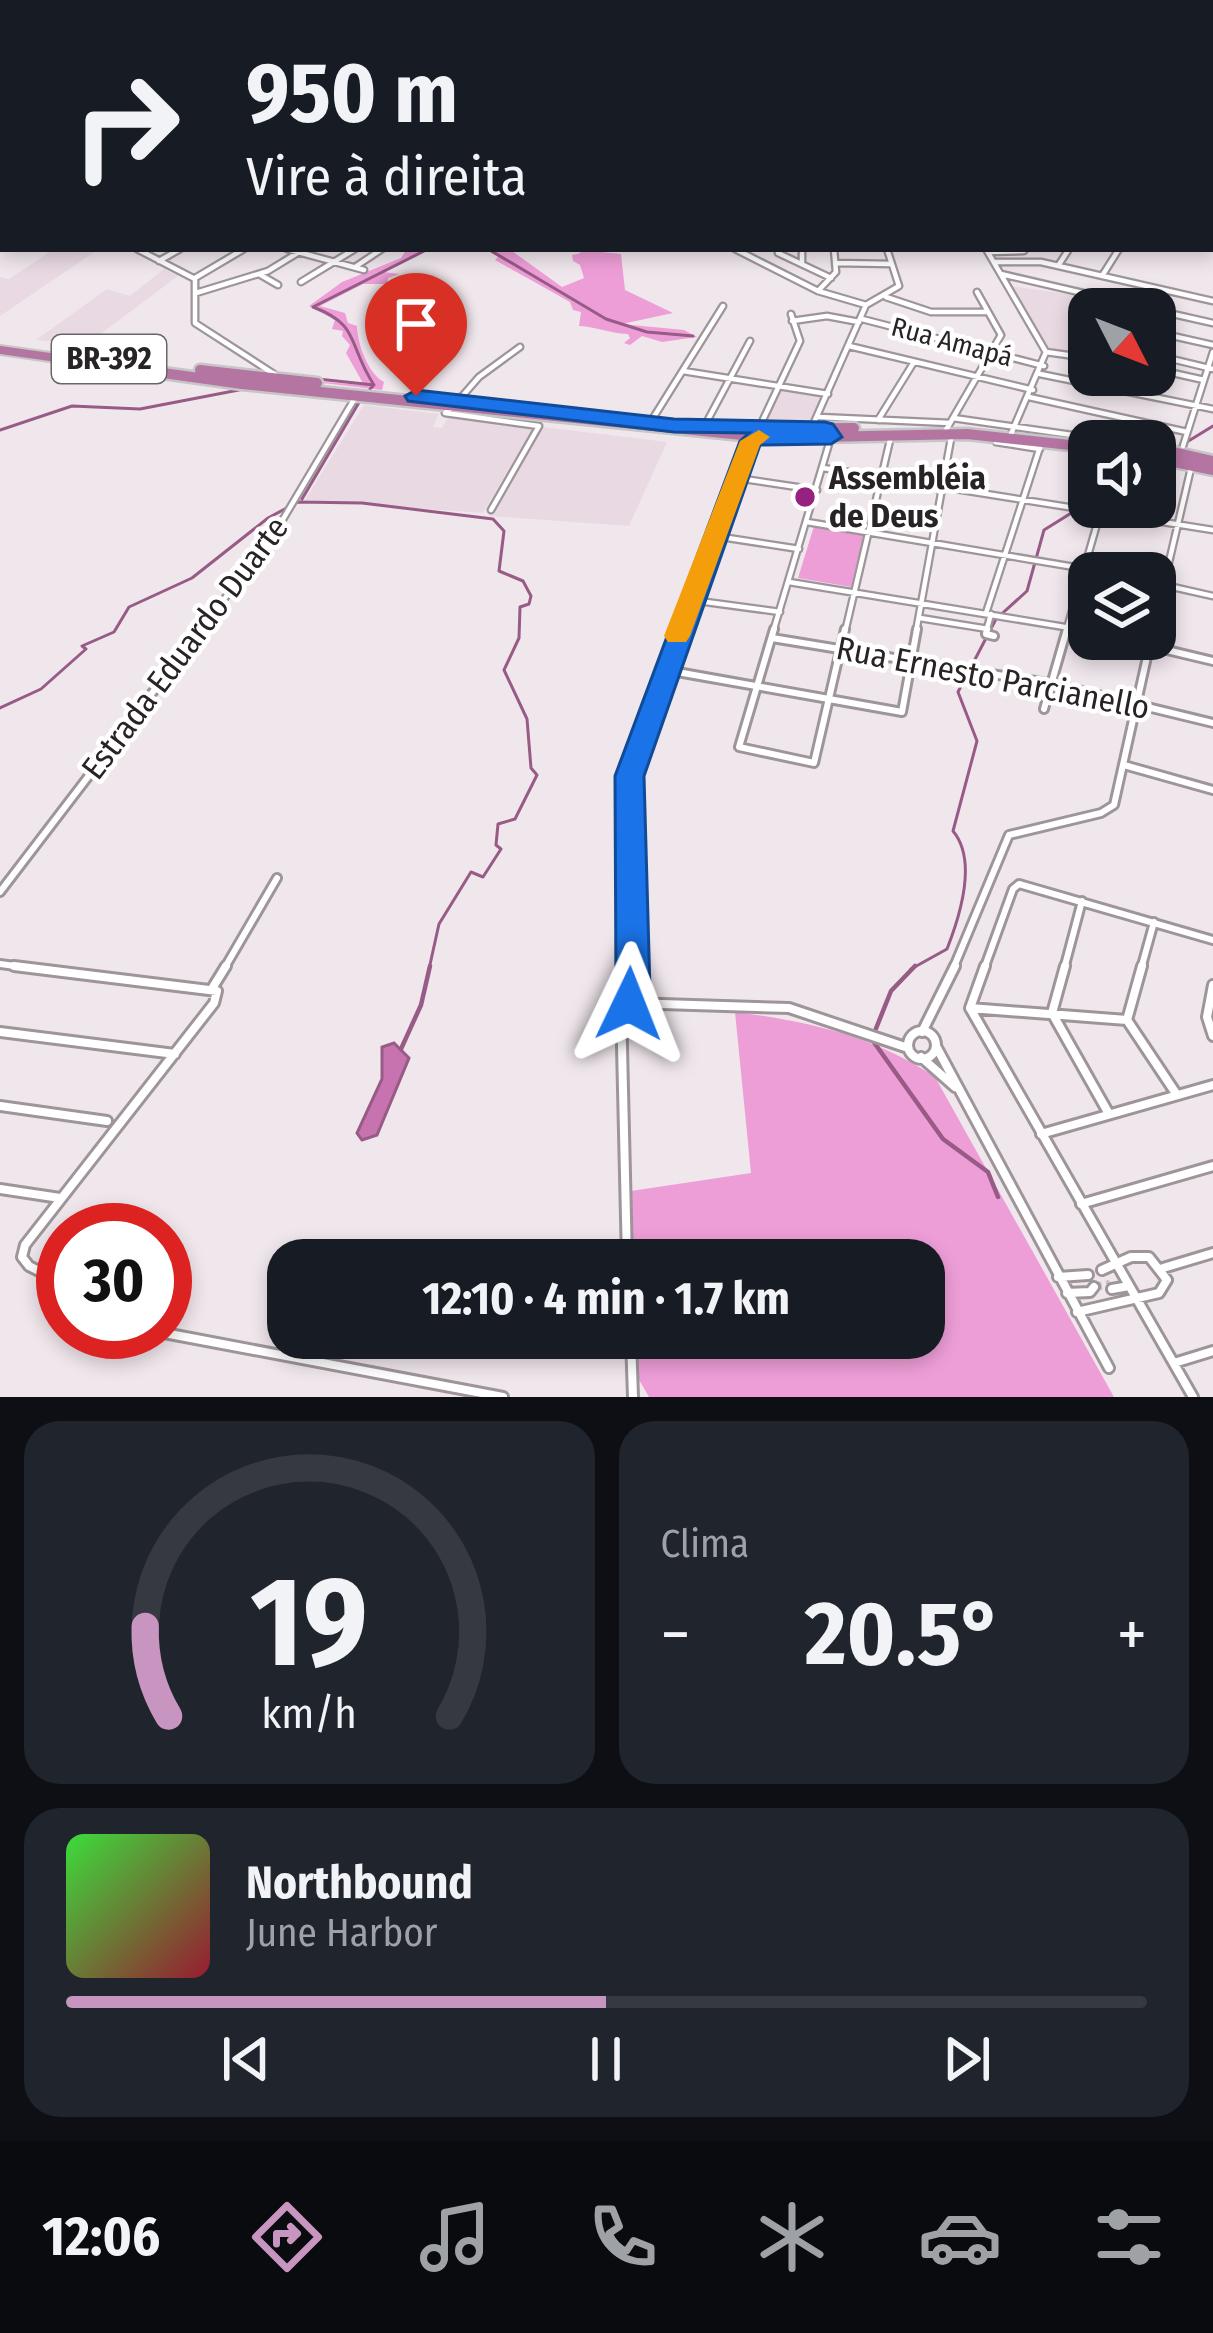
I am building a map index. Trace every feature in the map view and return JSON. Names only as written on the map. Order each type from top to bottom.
[{"type":"highway","name":"BR-392","points":[[0,349],[249,372],[300,385],[755,433]]},
{"type":"highway","name":"BR-392","points":[[0,349],[249,372],[445,409],[460,403],[755,433],[891,435],[950,429],[1041,445],[1068,445]]},
{"type":"highway","name":"BR-392","points":[[823,433],[950,429],[1068,441]]},
{"type":"highway","points":[[1185,457],[1213,470]]},
{"type":"street","points":[[142,252],[195,279]]},
{"type":"street","points":[[160,261],[175,252]]},
{"type":"street","points":[[195,279],[239,252]]},
{"type":"street","points":[[196,292],[260,274],[298,252]]},
{"type":"street","points":[[307,252],[364,270]]},
{"type":"street","points":[[301,282],[350,252]]},
{"type":"street","points":[[354,268],[378,252]]},
{"type":"street","points":[[741,252],[818,291],[866,305],[899,286],[888,252]]},
{"type":"street","points":[[802,252],[802,264]]},
{"type":"street","points":[[818,291],[831,278],[834,252]]},
{"type":"street","points":[[855,252],[857,263]]},
{"type":"street","points":[[988,252],[1046,352],[1044,366],[1012,432],[1068,436]]},
{"type":"street","points":[[1058,266],[1067,252]]},
{"type":"street","points":[[1102,276],[1117,252]]},
{"type":"street","points":[[778,253],[831,278]]},
{"type":"street","points":[[835,262],[890,264]]},
{"type":"street","points":[[994,262],[1058,266],[1213,301]]},
{"type":"street","points":[[260,274],[278,285]]},
{"type":"street","points":[[1001,274],[1068,290]]},
{"type":"street","points":[[195,279],[195,323],[249,372]]},
{"type":"street","points":[[666,670],[902,712],[944,486],[950,429],[1000,335],[977,292]]},
{"type":"street","points":[[884,297],[931,312],[988,312]]},
{"type":"street","points":[[866,305],[829,394],[823,469],[739,747],[814,763],[891,435]]},
{"type":"street","points":[[650,423],[722,306]]},
{"type":"street","points":[[1176,314],[1213,323]]},
{"type":"street","name":"Rua Amapá","points":[[778,386],[800,341],[792,318],[860,320],[1044,366]]},
{"type":"street","points":[[1168,552],[1177,523],[1187,432],[1213,349],[1176,338]]},
{"type":"street","points":[[704,427],[750,341]]},
{"type":"street","points":[[849,346],[1187,432]]},
{"type":"street","points":[[460,403],[479,376],[520,347]]},
{"type":"street","points":[[1046,352],[1068,355]]},
{"type":"street","points":[[1176,361],[1210,368]]},
{"type":"street","points":[[878,420],[914,362]]},
{"type":"street","points":[[683,371],[829,394]]},
{"type":"street","name":"Rua Amapá","points":[[1040,374],[1213,409]]},
{"type":"street","points":[[1176,374],[1204,380]]},
{"type":"street","points":[[627,1239],[622,1018],[631,965],[629,776],[736,478],[778,386]]},
{"type":"street","name":"Estrada Eduardo Duarte","points":[[0,892],[275,531],[357,394]]},
{"type":"street","points":[[445,409],[539,426],[491,510]]},
{"type":"street","points":[[823,433],[878,420],[950,429]]},
{"type":"street","points":[[994,636],[986,634],[988,613],[1041,445]]},
{"type":"street","points":[[823,469],[1068,505]]},
{"type":"street","points":[[736,478],[817,490]]},
{"type":"street","points":[[807,522],[1068,564]]},
{"type":"street","points":[[1177,523],[1213,530]]},
{"type":"street","points":[[715,536],[799,549]]},
{"type":"street","points":[[789,582],[1068,626]]},
{"type":"street","points":[[1176,588],[1213,596]]},
{"type":"street","points":[[691,600],[780,612]]},
{"type":"street","points":[[920,618],[988,628]]},
{"type":"street","points":[[1044,709],[1068,630]]},
{"type":"street","name":"Rua Ernesto Parcianello","points":[[772,638],[1053,683],[1213,723]]},
{"type":"street","points":[[1176,650],[1213,661]]},
{"type":"street","points":[[908,1048],[934,1015],[1009,835],[1114,805],[1146,660]]},
{"type":"street","points":[[1123,764],[1213,790]]},
{"type":"street","points":[[213,987],[277,878]]},
{"type":"street","points":[[1193,1397],[970,1008],[1013,889],[1027,884],[1213,940]]},
{"type":"street","points":[[1082,901],[1052,1013],[1109,1114]]},
{"type":"street","points":[[1154,922],[1127,1020],[1177,1096]]},
{"type":"street","points":[[0,964],[213,987]]},
{"type":"street","points":[[1213,985],[1207,1017],[1213,1036]]},
{"type":"street","points":[[57,1203],[214,1003],[213,987]]},
{"type":"street","points":[[625,1004],[764,1004],[883,1036],[908,1048],[958,1090]]},
{"type":"street","points":[[970,1008],[1127,1020]]},
{"type":"street","points":[[934,1015],[936,1043],[958,1090],[1109,1368]]},
{"type":"street","points":[[0,1032],[175,1054]]},
{"type":"street","points":[[883,1036],[917,1033],[936,1043]]},
{"type":"street","points":[[921,1058],[932,1056],[936,1043]]},
{"type":"street","points":[[1042,1133],[1213,1085]]},
{"type":"street","points":[[0,1106],[107,1121]]},
{"type":"street","points":[[1081,1204],[1213,1166]]},
{"type":"street","points":[[0,1189],[61,1198]]},
{"type":"street","points":[[36,1231],[22,1257],[36,1270]]},
{"type":"street","points":[[1077,1312],[1165,1288],[1163,1268],[1154,1258],[1138,1253],[1102,1270]]},
{"type":"street","points":[[1163,1268],[1213,1253]]},
{"type":"street","points":[[1058,1277],[1088,1275]]},
{"type":"street","points":[[1111,1287],[1127,1284]]},
{"type":"street","points":[[1067,1293],[1094,1290]]},
{"type":"street","points":[[192,1338],[503,1397]]},
{"type":"street","points":[[1174,1363],[1213,1351]]},
{"type":"street","points":[[632,1359],[633,1397]]},
{"type":"shaded area","points":[[50,252],[95,252],[0,316],[0,277],[9,279]]},
{"type":"shaded area","points":[[405,252],[424,252],[383,272],[399,274],[388,278],[387,284],[363,284],[320,306],[345,313],[348,323],[357,326],[368,364],[384,382],[382,390],[298,380],[364,385],[346,353],[350,345],[343,331],[332,329],[335,320],[309,306],[342,282],[401,258]]},
{"type":"shaded area","points":[[490,252],[513,252],[562,287],[584,278],[572,255],[621,254],[625,290],[673,313],[622,324],[684,330],[697,337],[662,342],[642,336],[630,345],[624,343],[628,334],[579,326],[581,312],[573,310],[570,302],[495,260],[498,257]]},
{"type":"shaded area","points":[[164,269],[178,276],[86,345],[36,340],[107,289],[130,296]]},
{"type":"shaded area","points":[[1009,286],[1068,294],[1068,353],[1047,350]]},
{"type":"shaded area","points":[[783,388],[826,395],[812,423],[767,420]]},
{"type":"shaded area","points":[[364,405],[439,414],[433,427],[442,428],[449,415],[535,425],[483,513],[305,500]]},
{"type":"shaded area","points":[[543,427],[667,442],[629,526],[490,516]]},
{"type":"shaded area","points":[[814,526],[864,534],[851,587],[798,578]]},
{"type":"shaded area","points":[[735,1012],[839,1032],[935,1077],[1114,1397],[649,1397],[638,1378],[638,1359],[945,1359],[945,1239],[633,1239],[631,1191],[751,1173]]},
{"type":"shaded area","points":[[394,1043],[409,1058],[377,1135],[362,1140],[357,1133],[382,1079],[382,1047]]},
{"type":"waterway","points":[[829,0],[872,0]]},
{"type":"waterway","points":[[374,385],[346,329],[313,307],[422,252]]},
{"type":"waterway","points":[[493,252],[606,319],[647,332],[693,336]]},
{"type":"waterway","points":[[318,379],[374,385]]},
{"type":"waterway","points":[[370,389],[374,385]]},
{"type":"waterway","points":[[0,430],[72,406],[140,409],[244,389]]},
{"type":"waterway","points":[[302,499],[361,399]]},
{"type":"waterway","points":[[1177,448],[1213,426]]},
{"type":"waterway","points":[[0,708],[41,689],[86,649],[82,646],[114,632],[129,607],[192,578],[268,518],[298,502],[362,503],[493,519],[504,531],[499,571],[523,581],[531,596],[529,604],[520,607],[519,638],[504,670],[527,719],[531,768],[537,775],[515,819],[498,824],[496,845],[501,849],[483,877],[471,872],[439,924],[429,969]]},
{"type":"waterway","points":[[913,968],[947,949],[964,889],[964,857],[953,831],[977,741],[958,692],[996,619],[1027,591],[1044,530],[1068,515]]},
{"type":"waterway","points":[[401,1049],[421,1005],[430,966]]},
{"type":"waterway","points":[[875,1031],[891,991],[913,968]]},
{"type":"waterway","points":[[873,1041],[943,1139],[988,1172],[998,1197]]},
{"type":"tunnel","points":[[1094,1287],[1110,1284]]},
{"type":"slow traffic","points":[[677,636],[751,441],[759,437]]},
{"type":"place","name":"Assembléia de Deus","points":[[805,497]]},
{"type":"route","points":[[416,396],[674,426],[825,428],[831,437],[760,436],[751,441],[674,645],[629,776],[633,990],[629,1004]]}]
